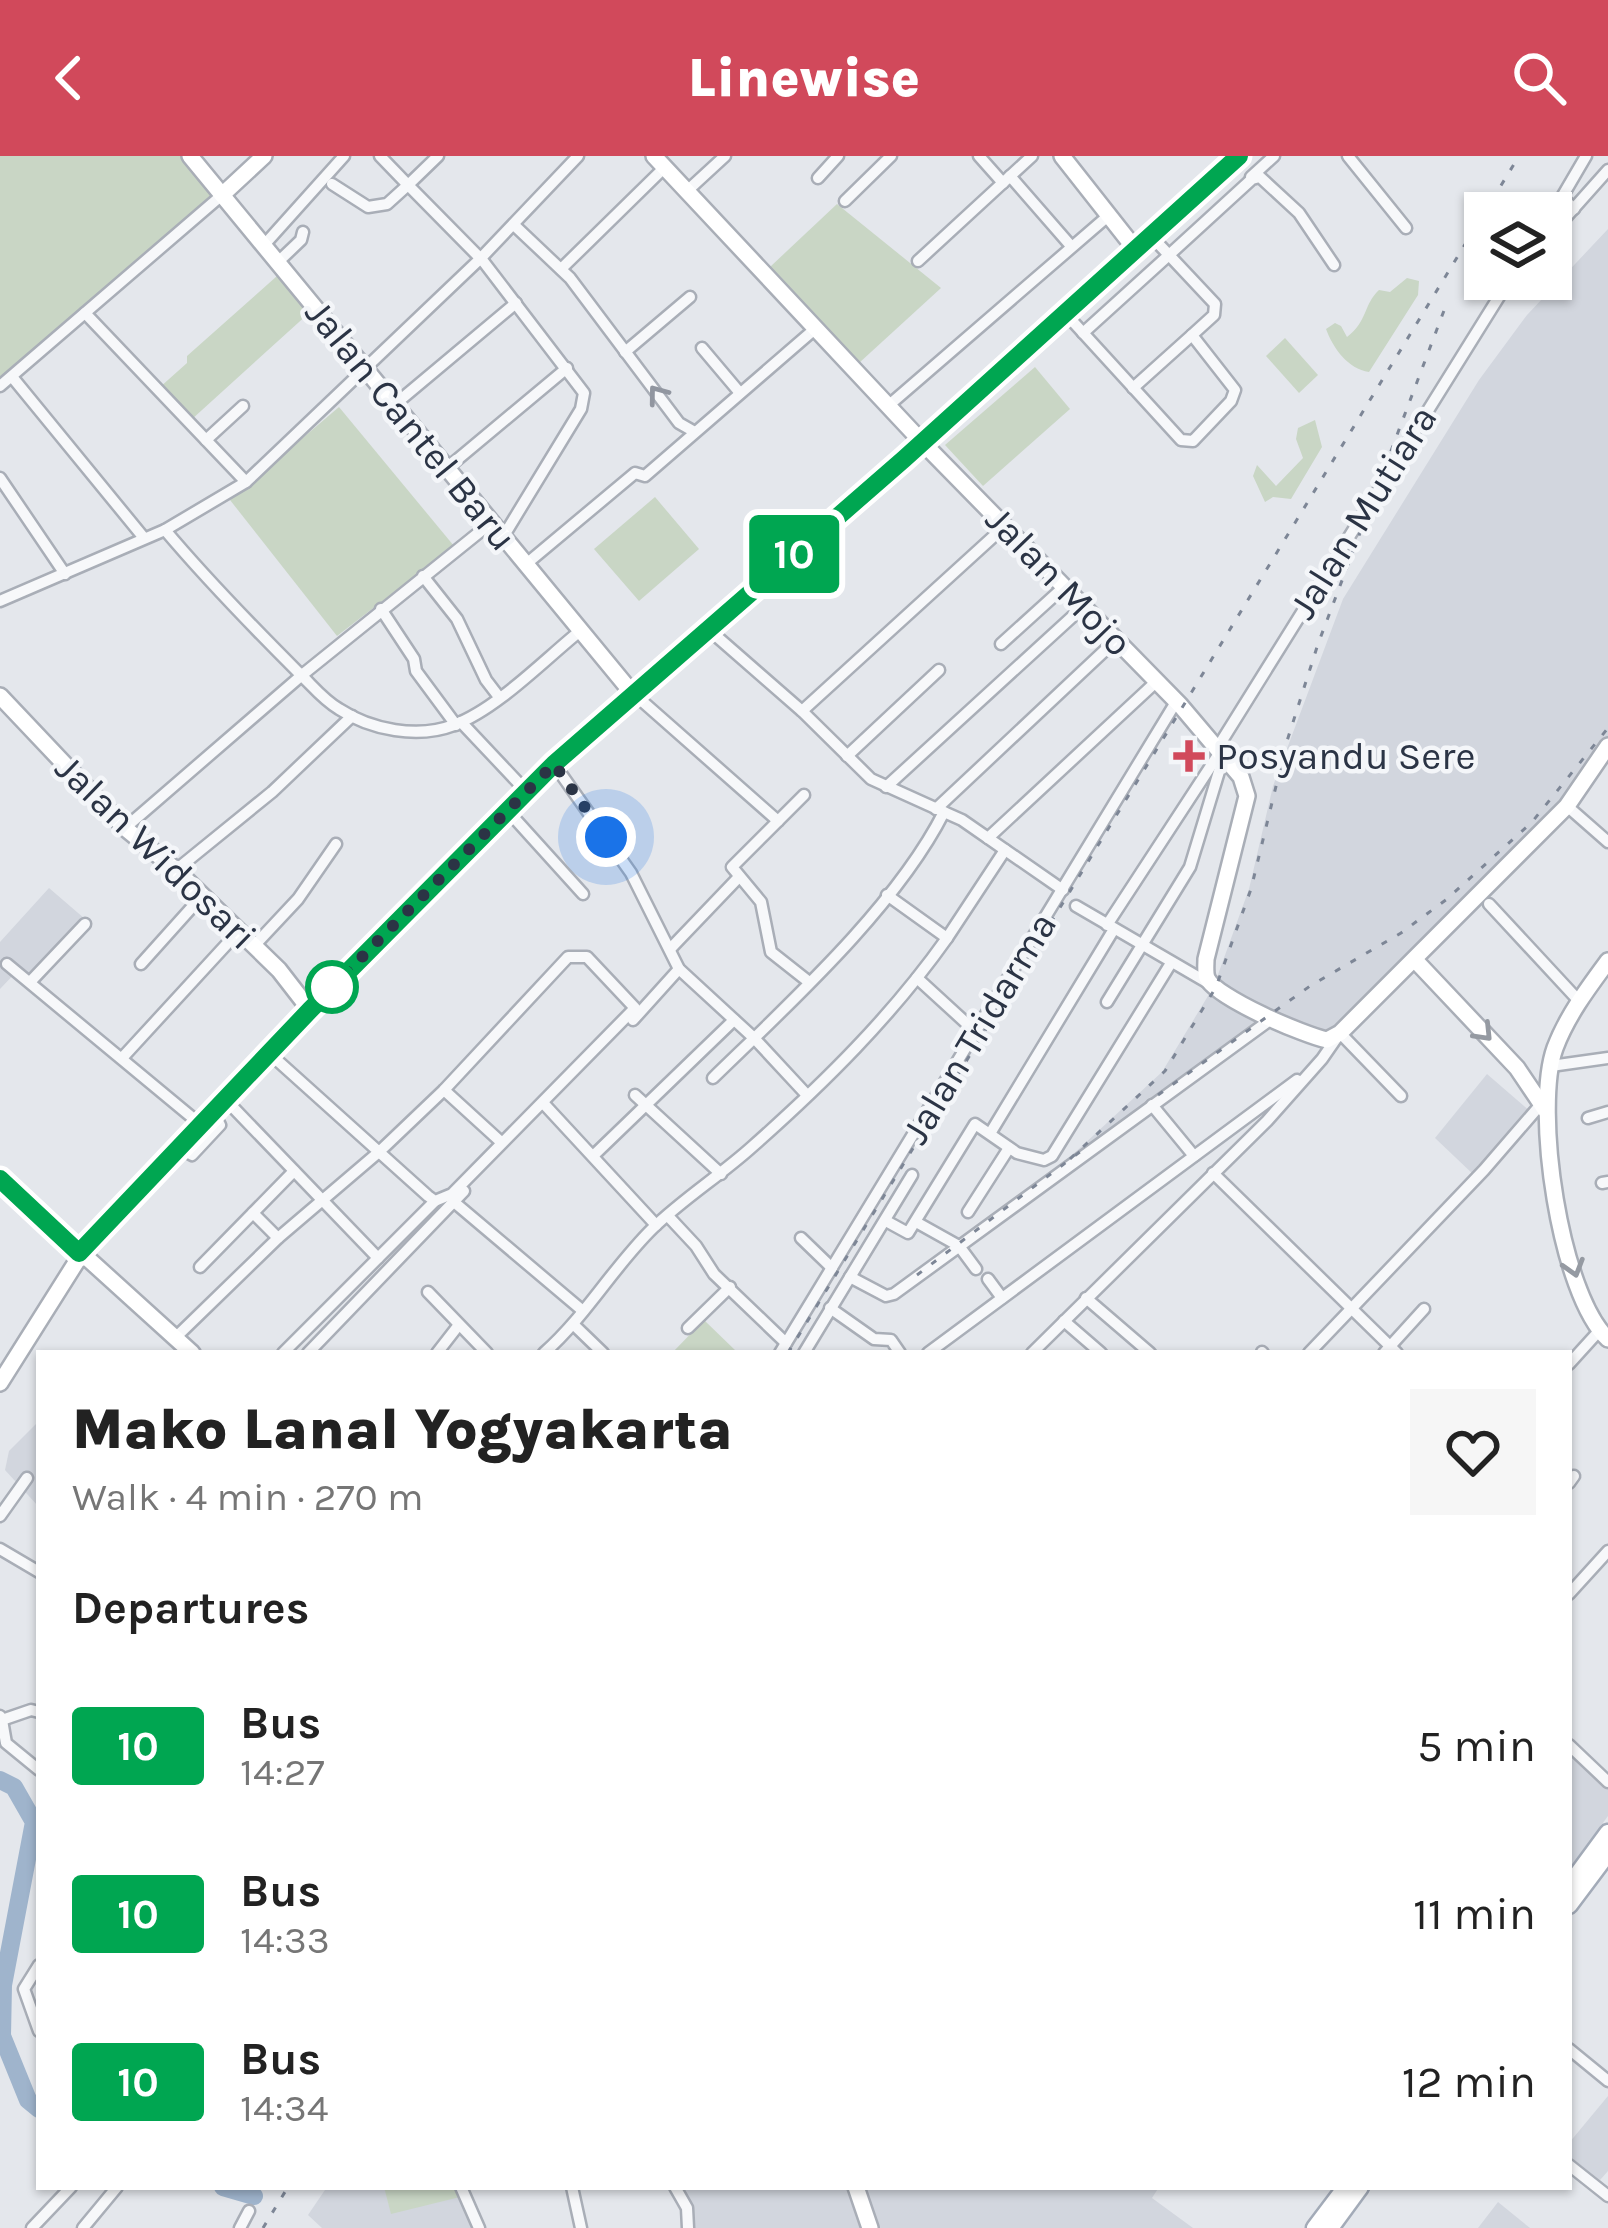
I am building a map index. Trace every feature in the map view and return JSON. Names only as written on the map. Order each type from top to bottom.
[{"type":"main road","points":[[1572,1882],[1608,1833]]},
{"type":"main road","points":[[1572,1901],[1608,1852]]},
{"type":"main road","points":[[1316,2228],[1344,2190]]},
{"type":"main road","points":[[1330,2228],[1358,2190]]},
{"type":"street","name":"Jalan Cantel Baru","points":[[190,156],[633,694]]},
{"type":"street","points":[[0,386],[264,156]]},
{"type":"street","points":[[265,244],[344,156]]},
{"type":"street","points":[[380,156],[481,258],[584,393],[581,409],[503,537]]},
{"type":"street","points":[[332,184],[376,208],[387,204],[438,156]]},
{"type":"street","points":[[0,601],[165,530],[246,482],[481,258],[578,156]]},
{"type":"street","points":[[687,191],[725,156]]},
{"type":"street","points":[[818,178],[838,156]]},
{"type":"street","points":[[845,201],[891,156]]},
{"type":"street","points":[[979,156],[1071,246]]},
{"type":"street","points":[[917,260],[1032,156]]},
{"type":"street","points":[[1062,156],[1136,250]]},
{"type":"street","points":[[1083,333],[1274,156]]},
{"type":"street","points":[[1348,156],[1406,228]]},
{"type":"street","points":[[1586,156],[1562,197],[1574,209],[1608,170]]},
{"type":"street","points":[[0,1384],[7,1358],[79,1253],[526,791],[1237,158],[1252,178],[1267,180],[1299,213],[1334,265]]},
{"type":"street","points":[[561,269],[660,162]]},
{"type":"street","name":"Jalan Mojo","points":[[660,162],[1221,751]]},
{"type":"street","points":[[888,406],[1108,216]]},
{"type":"street","points":[[514,225],[561,269],[679,423],[693,431]]},
{"type":"street","points":[[278,262],[303,232]]},
{"type":"street","points":[[1133,388],[1214,315],[1215,304],[1151,236]]},
{"type":"street","points":[[626,352],[690,297]]},
{"type":"street","name":"Jalan Mutiara","points":[[1221,751],[1497,300]]},
{"type":"street","points":[[393,406],[516,304]]},
{"type":"street","points":[[85,313],[246,482]]},
{"type":"street","points":[[1065,313],[1181,440],[1190,442],[1231,401],[1235,390],[1192,335]]},
{"type":"street","points":[[525,565],[636,472],[648,475],[816,328]]},
{"type":"street","points":[[702,349],[740,393]]},
{"type":"street","points":[[446,470],[567,368]]},
{"type":"street","points":[[13,378],[143,538]]},
{"type":"street","points":[[206,440],[243,406]]},
{"type":"street","points":[[0,478],[65,574]]},
{"type":"street","points":[[124,828],[380,610],[492,522]]},
{"type":"street","points":[[802,711],[1004,526]]},
{"type":"street","points":[[165,530],[236,613],[320,695],[380,727],[418,732],[458,723],[499,697],[580,631]]},
{"type":"street","points":[[423,576],[457,619],[499,697]]},
{"type":"street","points":[[1000,644],[1065,586]]},
{"type":"street","points":[[886,787],[1084,606]]},
{"type":"street","points":[[380,610],[414,659],[416,671],[458,723],[526,791]]},
{"type":"street","points":[[707,628],[871,779],[988,838],[1063,890]]},
{"type":"street","points":[[713,1078],[887,895],[940,811],[1117,639]]},
{"type":"street","points":[[847,756],[939,670]]},
{"type":"street","points":[[988,838],[1157,682]]},
{"type":"street","points":[[633,694],[778,821]]},
{"type":"street","name":"Jalan Widosari","points":[[0,696],[124,828],[176,870],[280,970],[310,1010]]},
{"type":"street","name":"Jalan Tridarma","points":[[783,1348],[1176,702]]},
{"type":"street","points":[[176,870],[272,792],[352,716]]},
{"type":"street","points":[[932,1350],[1322,1059],[1340,1033],[1567,806],[1608,746]]},
{"type":"street","points":[[991,1132],[1221,751]]},
{"type":"street","points":[[1107,1002],[1195,856],[1221,751]]},
{"type":"street","points":[[1213,986],[1205,973],[1206,958],[1247,796],[1246,785],[1221,751]]},
{"type":"street","points":[[554,764],[631,873],[679,969],[806,1094]]},
{"type":"street","points":[[804,795],[733,864],[738,878],[761,902],[771,952],[809,982]]},
{"type":"street","points":[[1567,806],[1608,842]]},
{"type":"street","points":[[507,810],[583,894]]},
{"type":"street","points":[[253,947],[305,890],[336,844]]},
{"type":"street","points":[[547,1350],[656,1225],[721,1174],[856,1050],[947,938],[1005,850]]},
{"type":"street","points":[[670,948],[738,878]]},
{"type":"street","points":[[887,895],[947,938]]},
{"type":"street","points":[[141,964],[202,896]]},
{"type":"street","points":[[1489,904],[1579,1000]]},
{"type":"street","points":[[1076,906],[1270,1019],[1327,1040],[1340,1033]]},
{"type":"street","points":[[31,981],[85,924]]},
{"type":"street","points":[[123,1057],[237,933]]},
{"type":"street","points":[[174,1339],[278,1238],[444,1090],[568,957],[580,954],[595,963],[635,1008],[452,1194],[435,1201],[286,1350]]},
{"type":"street","points":[[1415,960],[1517,1068],[1544,1107]]},
{"type":"street","points":[[1572,1362],[1604,1335],[1572,1267],[1550,1165],[1544,1107],[1551,1066],[1579,1000],[1608,961]]},
{"type":"street","points":[[886,1220],[908,1233],[973,1126],[991,1132],[1010,1148],[1044,1160],[1052,1156],[1171,963]]},
{"type":"street","points":[[7,964],[206,1118]]},
{"type":"street","points":[[311,1350],[679,969]]},
{"type":"street","points":[[916,978],[976,1032]]},
{"type":"street","points":[[594,1155],[734,1019]]},
{"type":"street","points":[[850,1277],[886,1296],[899,1289],[1270,1019]]},
{"type":"street","points":[[1340,1033],[1401,1096]]},
{"type":"street","points":[[269,1053],[435,1201]]},
{"type":"street","points":[[1551,1066],[1608,1058]]},
{"type":"street","points":[[1035,1350],[1267,1121],[1306,1073]]},
{"type":"street","points":[[444,1090],[501,1142]]},
{"type":"street","points":[[634,1095],[721,1174]]},
{"type":"street","points":[[225,1099],[378,1258]]},
{"type":"street","points":[[1152,1105],[1194,1156]]},
{"type":"street","points":[[545,1106],[656,1225]]},
{"type":"street","points":[[1312,1350],[1544,1107]]},
{"type":"street","points":[[1588,1118],[1608,1112]]},
{"type":"street","points":[[968,1212],[1010,1148]]},
{"type":"street","points":[[200,1267],[295,1171]]},
{"type":"street","points":[[1213,1173],[1389,1350]]},
{"type":"street","points":[[806,1350],[912,1175]]},
{"type":"street","points":[[0,1180],[188,1350]]},
{"type":"street","points":[[454,1202],[583,1311]]},
{"type":"street","points":[[253,1213],[278,1238]]},
{"type":"street","points":[[668,1216],[783,1348]]},
{"type":"street","points":[[916,1222],[958,1246],[976,1269]]},
{"type":"street","points":[[800,1238],[832,1268]]},
{"type":"street","points":[[988,1279],[1002,1298]]},
{"type":"street","points":[[688,1328],[730,1287]]},
{"type":"street","points":[[428,1292],[484,1350]]},
{"type":"street","points":[[1085,1298],[1146,1350]]},
{"type":"street","points":[[830,1309],[874,1340],[891,1340],[898,1350]]},
{"type":"street","points":[[1391,1350],[1424,1309]]},
{"type":"street","points":[[1064,1321],[1098,1350]]},
{"type":"street","points":[[574,1324],[600,1350]]},
{"type":"street","points":[[439,1350],[458,1326]]},
{"type":"street","points":[[1044,1342],[1054,1350]]},
{"type":"street","points":[[0,1516],[27,1478]]},
{"type":"street","points":[[0,1550],[36,1570]]},
{"type":"street","points":[[1572,1591],[1608,1551]]},
{"type":"street","points":[[36,1711],[1,1718],[7,1743],[36,1767]]},
{"type":"street","points":[[1572,1748],[1608,1782]]},
{"type":"street","points":[[36,1970],[24,1989],[36,2023]]},
{"type":"street","points":[[1572,2051],[1608,2081]]},
{"type":"street","points":[[1572,2167],[1608,2196]]},
{"type":"street","points":[[32,2228],[68,2190]]},
{"type":"street","points":[[83,2228],[115,2190]]},
{"type":"street","points":[[462,2190],[479,2228]]},
{"type":"street","points":[[573,2190],[581,2228]]},
{"type":"street","points":[[677,2190],[687,2208],[688,2228]]},
{"type":"street","points":[[857,2190],[870,2228]]},
{"type":"street","points":[[240,2228],[249,2211]]},
{"type":"shaded area","points":[[1608,229],[1608,739],[1559,803],[1338,1026],[1322,1032],[1281,1018],[1216,980],[1249,889],[1273,786],[1343,599],[1479,380],[1527,315],[1541,300],[1572,300],[1572,267]]},
{"type":"shaded area","points":[[49,888],[92,925],[37,986],[18,970],[0,989],[0,942]]},
{"type":"shaded area","points":[[1211,991],[1262,1021],[1070,1161],[1162,1072]]},
{"type":"shaded area","points":[[1487,1074],[1531,1112],[1475,1176],[1435,1138]]},
{"type":"shaded area","points":[[36,1424],[36,1504],[5,1470],[9,1451]]},
{"type":"shaded area","points":[[1572,1752],[1608,1787],[1608,1816],[1572,1865]]},
{"type":"shaded area","points":[[1608,2096],[1608,2171],[1600,2180],[1572,2158],[1572,2139]]},
{"type":"shaded area","points":[[325,2190],[461,2190],[480,2228],[322,2228],[308,2215]]},
{"type":"shaded area","points":[[677,2190],[1157,2190],[1152,2198],[1193,2228],[691,2228]]},
{"type":"shaded area","points":[[1498,2202],[1530,2228],[1478,2228]]},
{"type":"green space","points":[[0,156],[181,156],[214,195],[0,380]]},
{"type":"green space","points":[[837,204],[941,288],[859,363],[770,267]]},
{"type":"green space","points":[[277,276],[309,313],[191,420],[159,388],[187,363],[187,356]]},
{"type":"green space","points":[[1407,278],[1419,281],[1418,295],[1369,372],[1354,367],[1337,350],[1326,329],[1335,323],[1347,337],[1379,290],[1390,292]]},
{"type":"green space","points":[[1285,338],[1318,375],[1299,393],[1266,356]]},
{"type":"green space","points":[[1035,367],[1070,409],[983,486],[945,445]]},
{"type":"green space","points":[[339,407],[454,546],[337,636],[230,500]]},
{"type":"green space","points":[[1315,420],[1322,447],[1291,499],[1273,497],[1265,502],[1253,476],[1257,465],[1276,486],[1303,458],[1296,439],[1298,428]]},
{"type":"green space","points":[[655,497],[699,549],[639,601],[594,549]]},
{"type":"green space","points":[[704,1320],[735,1350],[675,1350]]},
{"type":"green space","points":[[385,2190],[459,2190],[460,2197],[391,2214]]},
{"type":"waterway","points":[[0,1780],[14,1787],[34,1822],[3,1985],[2,2036],[28,2100],[36,2107]]},
{"type":"waterway","points":[[233,2190],[254,2196]]},
{"type":"railway","points":[[790,1350],[1519,156]]},
{"type":"railway","points":[[1070,1159],[1165,1071],[1216,987],[1251,889],[1287,741],[1318,644],[1448,300]]},
{"type":"railway","points":[[1158,1095],[1310,986],[1401,933],[1447,899],[1532,822],[1608,728]]},
{"type":"railway","points":[[917,1275],[1085,1148]]},
{"type":"railway","points":[[263,2228],[286,2190]]},
{"type":"bus line","name":"10","points":[[0,1179],[79,1253],[310,1010],[554,764],[904,459],[1239,156]]},
{"type":"place","name":"Posyandu Sere","points":[[1189,756]]},
{"type":"route","points":[[332,987],[554,764],[606,837]]}]
